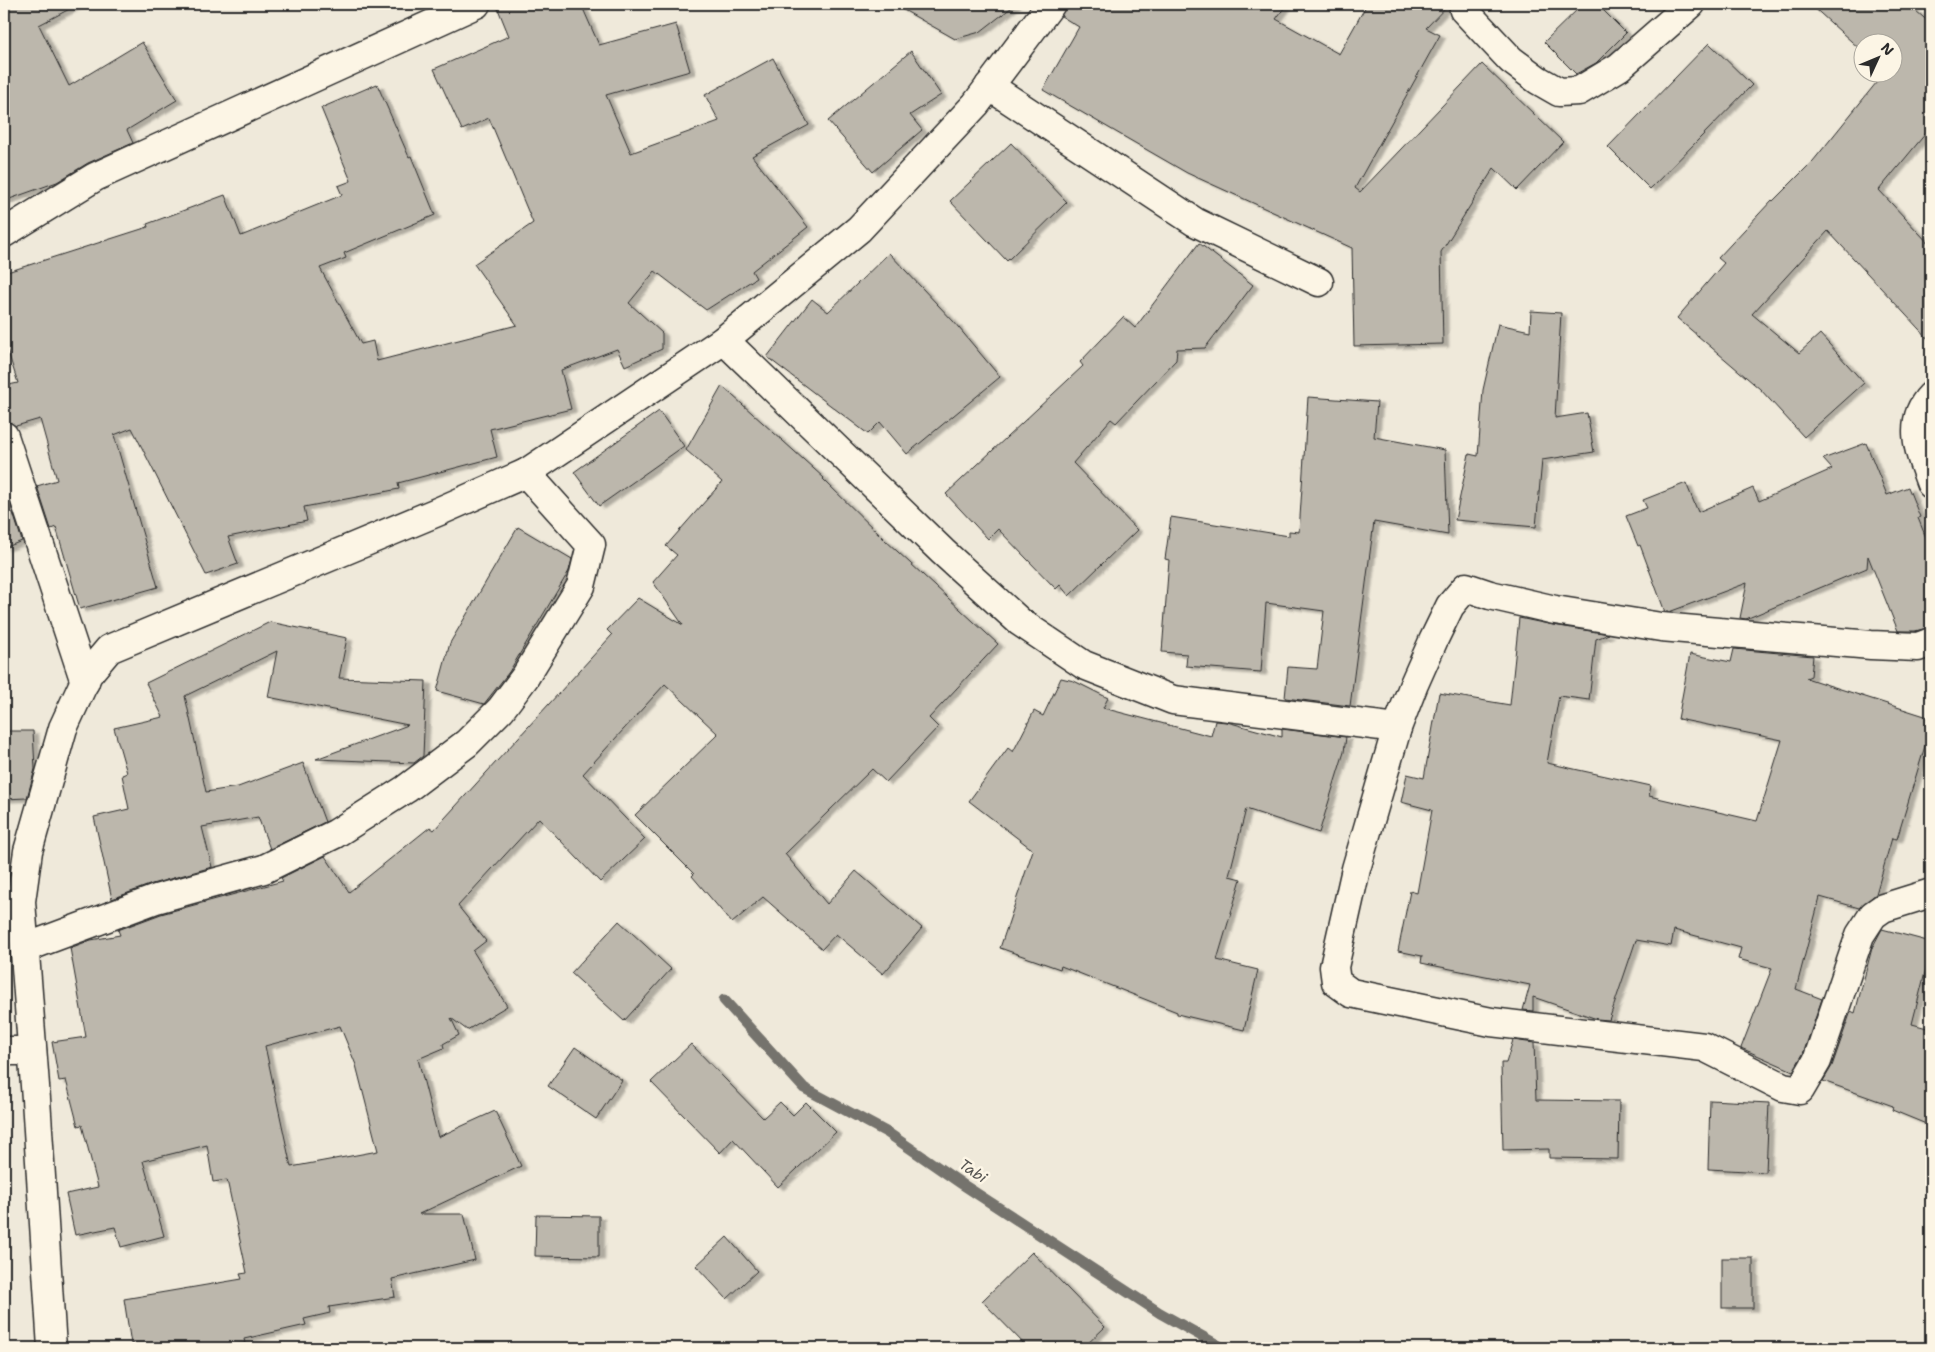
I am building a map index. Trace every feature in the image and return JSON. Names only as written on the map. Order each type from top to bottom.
[{"type":"street","points":[[4,233],[95,177],[476,4]]},
{"type":"street","points":[[52,1348],[21,901],[28,851],[62,728],[88,674],[110,648],[442,510],[526,473],[724,340],[859,229],[976,104],[1051,4]]},
{"type":"street","points":[[1466,4],[1464,10],[1470,18],[1511,60],[1538,80],[1559,92],[1580,91],[1619,67],[1691,4]]},
{"type":"street","points":[[989,86],[1195,222],[1319,282]]},
{"type":"street","points":[[724,340],[943,552],[1013,615],[1084,666],[1173,700],[1397,728]]},
{"type":"street","points":[[1931,396],[1924,403],[1917,420],[1920,455],[1931,484]]},
{"type":"street","points":[[4,436],[85,682]]},
{"type":"street","points":[[24,948],[156,899],[264,869],[335,834],[406,789],[474,736],[501,709],[525,678],[581,586],[591,545],[526,473]]},
{"type":"street","points":[[1931,642],[1918,647],[1871,645],[1661,627],[1555,610],[1490,595],[1466,587],[1450,606],[1438,630],[1397,728],[1356,869],[1334,966],[1336,982],[1351,993],[1491,1022],[1704,1047],[1783,1087],[1800,1090],[1817,1061],[1854,951],[1860,936],[1873,915],[1883,908],[1931,893]]},
{"type":"street","points":[[4,1051],[32,1051]]},
{"type":"building","points":[[4,4],[79,4],[39,25],[69,86],[142,42],[177,100],[127,130],[133,143],[88,163],[57,182],[4,201]]},
{"type":"building","points":[[496,4],[581,4],[599,45],[676,24],[690,71],[606,95],[631,153],[719,121],[705,95],[773,58],[809,125],[752,156],[808,227],[752,271],[756,278],[706,310],[655,271],[629,303],[662,333],[662,349],[625,366],[617,349],[561,370],[571,409],[490,429],[497,457],[398,483],[399,489],[304,507],[307,521],[228,537],[238,564],[206,575],[132,428],[114,435],[158,587],[80,609],[56,527],[51,529],[37,486],[57,480],[40,419],[16,426],[8,421],[4,421],[4,386],[18,383],[4,340],[4,273],[148,227],[147,224],[225,195],[241,236],[342,195],[338,186],[351,181],[321,108],[377,84],[409,157],[411,156],[435,215],[344,253],[346,258],[320,268],[361,344],[373,341],[377,361],[517,325],[474,264],[533,223],[489,118],[462,130],[434,69],[509,36]]},
{"type":"building","points":[[893,4],[1016,4],[980,32],[955,39]]},
{"type":"building","points":[[1066,4],[1287,4],[1276,19],[1339,54],[1367,4],[1449,4],[1426,28],[1440,35],[1355,188],[1360,192],[1482,64],[1563,142],[1517,190],[1494,168],[1441,252],[1443,344],[1354,346],[1352,248],[1187,173],[1043,90],[1079,27],[1061,16]]},
{"type":"building","points":[[1583,4],[1597,4],[1626,33],[1596,63],[1576,74],[1544,42]]},
{"type":"building","points":[[1810,4],[1908,4],[1931,24],[1931,127],[1879,190],[1931,246],[1931,342],[1828,231],[1752,314],[1799,353],[1820,334],[1864,383],[1804,437],[1760,389],[1677,318],[1724,263],[1718,258],[1772,200],[1813,161],[1877,82],[1902,82],[1902,32],[1852,32],[1852,42]]},
{"type":"building","points":[[1709,43],[1752,85],[1650,189],[1608,147]]},
{"type":"building","points":[[911,51],[941,95],[910,115],[922,130],[873,172],[828,121]]},
{"type":"building","points":[[1011,143],[1067,202],[1007,261],[950,201]]},
{"type":"building","points":[[1199,243],[1253,285],[1205,348],[1177,349],[1176,360],[1116,423],[1111,419],[1073,463],[1137,530],[1069,596],[1060,585],[1056,589],[998,529],[988,539],[946,494],[1083,366],[1080,362],[1123,317],[1135,328]]},
{"type":"building","points":[[889,253],[954,322],[1000,377],[907,454],[880,422],[868,434],[767,357],[812,299],[828,312]]},
{"type":"building","points":[[1531,311],[1561,313],[1555,418],[1587,413],[1594,452],[1542,460],[1536,527],[1455,520],[1469,454],[1478,456],[1483,390],[1498,324],[1530,331]]},
{"type":"building","points":[[722,386],[824,478],[885,540],[998,644],[929,718],[938,727],[886,782],[872,769],[785,854],[827,904],[856,871],[922,928],[883,974],[836,934],[822,949],[763,897],[732,923],[692,876],[694,874],[635,815],[718,734],[665,684],[583,774],[645,839],[600,882],[539,818],[458,906],[486,941],[473,951],[507,1006],[467,1030],[451,1018],[459,1035],[443,1044],[444,1048],[418,1059],[438,1137],[495,1111],[521,1166],[419,1214],[464,1214],[475,1260],[392,1279],[395,1297],[329,1307],[330,1313],[304,1319],[306,1325],[244,1339],[245,1343],[215,1348],[134,1348],[133,1343],[131,1344],[124,1299],[242,1279],[240,1274],[247,1273],[227,1180],[213,1182],[207,1145],[143,1161],[164,1236],[121,1247],[115,1227],[75,1235],[66,1194],[98,1187],[82,1125],[78,1126],[66,1080],[59,1081],[52,1042],[86,1037],[70,948],[91,940],[120,935],[118,930],[161,914],[283,881],[281,878],[325,856],[349,892],[430,827],[434,830],[612,635],[607,630],[638,598],[683,625],[653,582],[677,555],[666,546],[722,482],[686,450]],"holes":[[[340,1026],[356,1065],[378,1151],[291,1167],[265,1046]]]},
{"type":"building","points":[[1308,397],[1377,402],[1374,437],[1445,450],[1448,535],[1374,522],[1350,706],[1285,698],[1288,667],[1317,669],[1324,611],[1266,603],[1261,672],[1186,666],[1187,654],[1162,652],[1169,560],[1165,559],[1171,517],[1289,536],[1289,531],[1299,532]]},
{"type":"building","points":[[659,411],[684,446],[599,506],[574,472]]},
{"type":"building","points":[[1866,443],[1887,495],[1908,487],[1920,517],[1918,518],[1931,550],[1931,627],[1915,631],[1898,631],[1868,556],[1867,568],[1746,619],[1740,618],[1747,583],[1665,612],[1640,545],[1638,546],[1626,516],[1647,508],[1643,500],[1686,483],[1698,512],[1753,488],[1759,501],[1832,469],[1823,459]]},
{"type":"building","points":[[4,494],[7,494],[22,541],[4,548]]},
{"type":"building","points":[[518,527],[572,559],[569,571],[509,672],[484,704],[437,691],[450,643]]},
{"type":"building","points":[[1519,618],[1609,634],[1596,639],[1589,700],[1559,696],[1547,763],[1651,786],[1649,796],[1757,821],[1782,740],[1678,719],[1690,654],[1731,662],[1734,649],[1813,656],[1811,676],[1806,678],[1931,718],[1931,726],[1897,839],[1892,838],[1876,894],[1859,908],[1820,897],[1796,989],[1822,999],[1803,1054],[1793,1071],[1741,1048],[1772,968],[1738,959],[1741,948],[1674,930],[1671,946],[1636,940],[1609,1020],[1597,1019],[1533,997],[1533,1011],[1523,1010],[1530,985],[1421,963],[1422,956],[1398,951],[1410,891],[1417,893],[1432,810],[1401,802],[1407,774],[1424,778],[1439,693],[1510,705]]},
{"type":"building","points":[[270,622],[347,638],[339,678],[426,681],[423,756],[414,763],[316,759],[408,725],[268,697],[277,651],[185,696],[206,792],[238,787],[303,763],[325,822],[270,849],[258,817],[202,827],[212,867],[152,884],[112,899],[94,817],[129,809],[122,775],[127,773],[114,728],[163,717],[146,683]]},
{"type":"building","points":[[1061,678],[1074,681],[1108,698],[1103,708],[1211,736],[1215,721],[1227,722],[1282,737],[1282,729],[1346,737],[1344,752],[1319,833],[1246,809],[1229,876],[1241,879],[1217,960],[1258,970],[1244,1030],[1177,1014],[1177,1012],[1061,966],[1060,969],[1000,948],[1033,850],[969,801],[1008,748],[1013,752],[1034,711],[1043,716]]},
{"type":"building","points":[[4,731],[33,731],[35,769],[27,798],[4,799]]},
{"type":"building","points":[[619,921],[671,969],[624,1021],[571,973]]},
{"type":"building","points":[[1882,929],[1931,942],[1931,949],[1912,1024],[1931,1029],[1931,1126],[1892,1110],[1893,1106],[1823,1081],[1832,1066],[1851,1011],[1855,1013],[1872,948]]},
{"type":"building","points":[[1513,1040],[1534,1043],[1536,1100],[1619,1101],[1618,1159],[1549,1158],[1549,1149],[1503,1150],[1501,1063],[1506,1063]]},
{"type":"building","points":[[691,1044],[763,1118],[780,1102],[793,1115],[806,1102],[836,1132],[778,1187],[733,1139],[720,1153],[651,1082]]},
{"type":"building","points":[[575,1047],[622,1080],[596,1119],[548,1086]]},
{"type":"building","points":[[1710,1100],[1769,1103],[1766,1172],[1708,1169]]},
{"type":"building","points":[[536,1215],[599,1216],[599,1257],[535,1256]]},
{"type":"building","points":[[727,1237],[757,1271],[727,1299],[696,1266]]},
{"type":"building","points":[[1032,1252],[1105,1327],[1083,1348],[1028,1348],[982,1301]]},
{"type":"building","points":[[1722,1258],[1753,1258],[1753,1308],[1722,1308]]},
{"type":"waterway","name":"Tabi","points":[[724,1000],[804,1088],[888,1133],[962,1184],[1160,1313],[1223,1348]]}]
